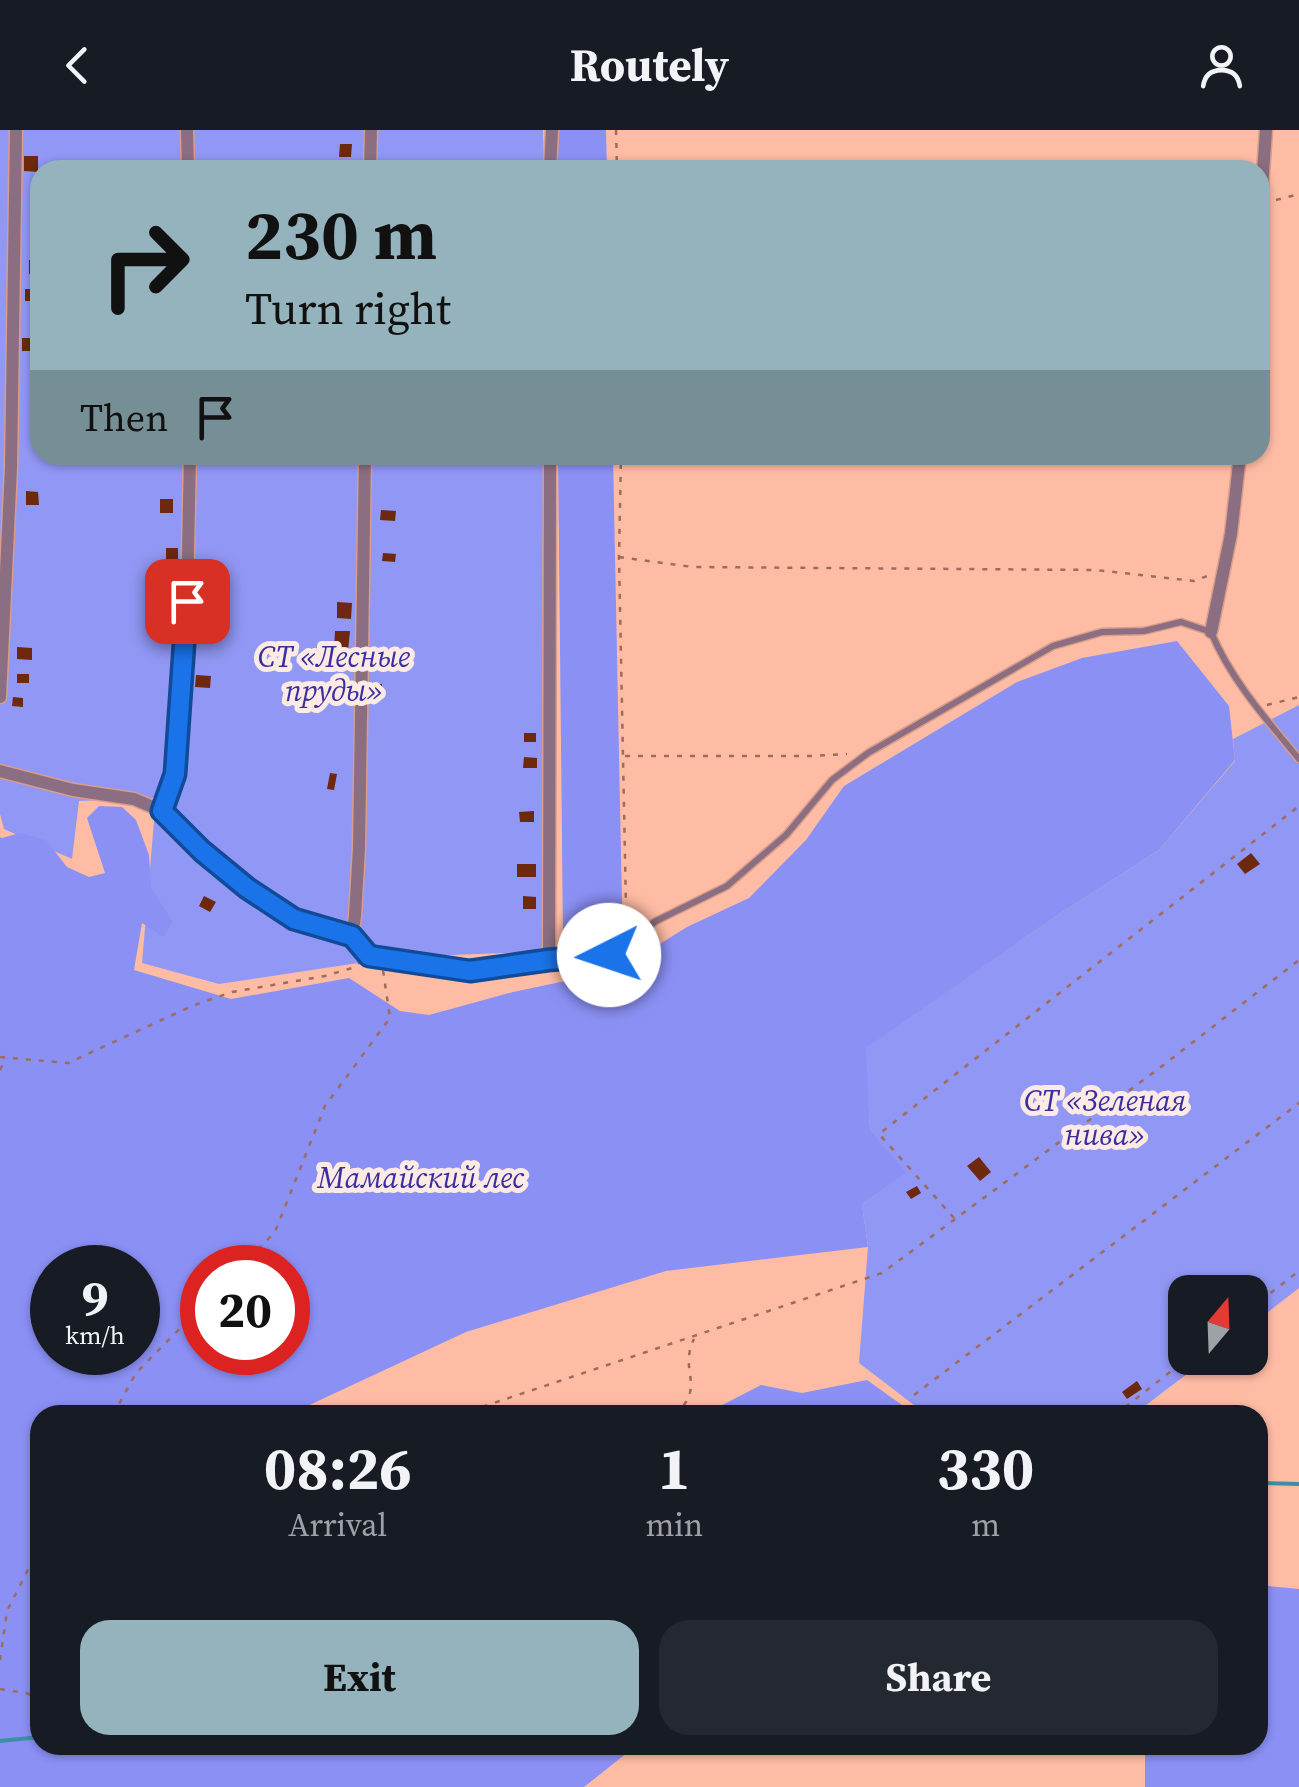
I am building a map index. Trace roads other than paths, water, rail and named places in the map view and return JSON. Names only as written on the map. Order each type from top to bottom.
[{"type":"street","points":[[0,698],[11,468],[16,130]]},
{"type":"street","points":[[187,130],[188,160]]},
{"type":"street","points":[[370,160],[371,130]]},
{"type":"street","points":[[550,160],[552,130]]},
{"type":"street","points":[[1264,160],[1266,130]]},
{"type":"street","points":[[162,811],[175,774],[187,601],[190,465]]},
{"type":"street","points":[[352,936],[358,848],[366,465]]},
{"type":"street","points":[[0,770],[73,790],[134,799],[162,811],[247,888],[294,919],[352,936],[375,957],[470,971],[548,960],[550,465]]},
{"type":"street","points":[[1211,632],[1231,534],[1239,465]]},
{"type":"lane","points":[[548,960],[609,955],[656,921],[727,886],[786,835],[832,780],[868,753],[1053,646],[1102,632],[1144,630],[1182,622],[1211,632],[1221,655],[1256,708],[1299,759]]},
{"type":"waterway","points":[[1268,1483],[1299,1484]]},
{"type":"waterway","points":[[0,1741],[30,1738]]},
{"type":"park label","name":"СТ «Лесные пруды»","points":[[334,673]]},
{"type":"park label","name":"СТ «Зеленая нива»","points":[[1105,1117]]},
{"type":"park label","name":"Мамайский лес","points":[[421,1177]]}]
